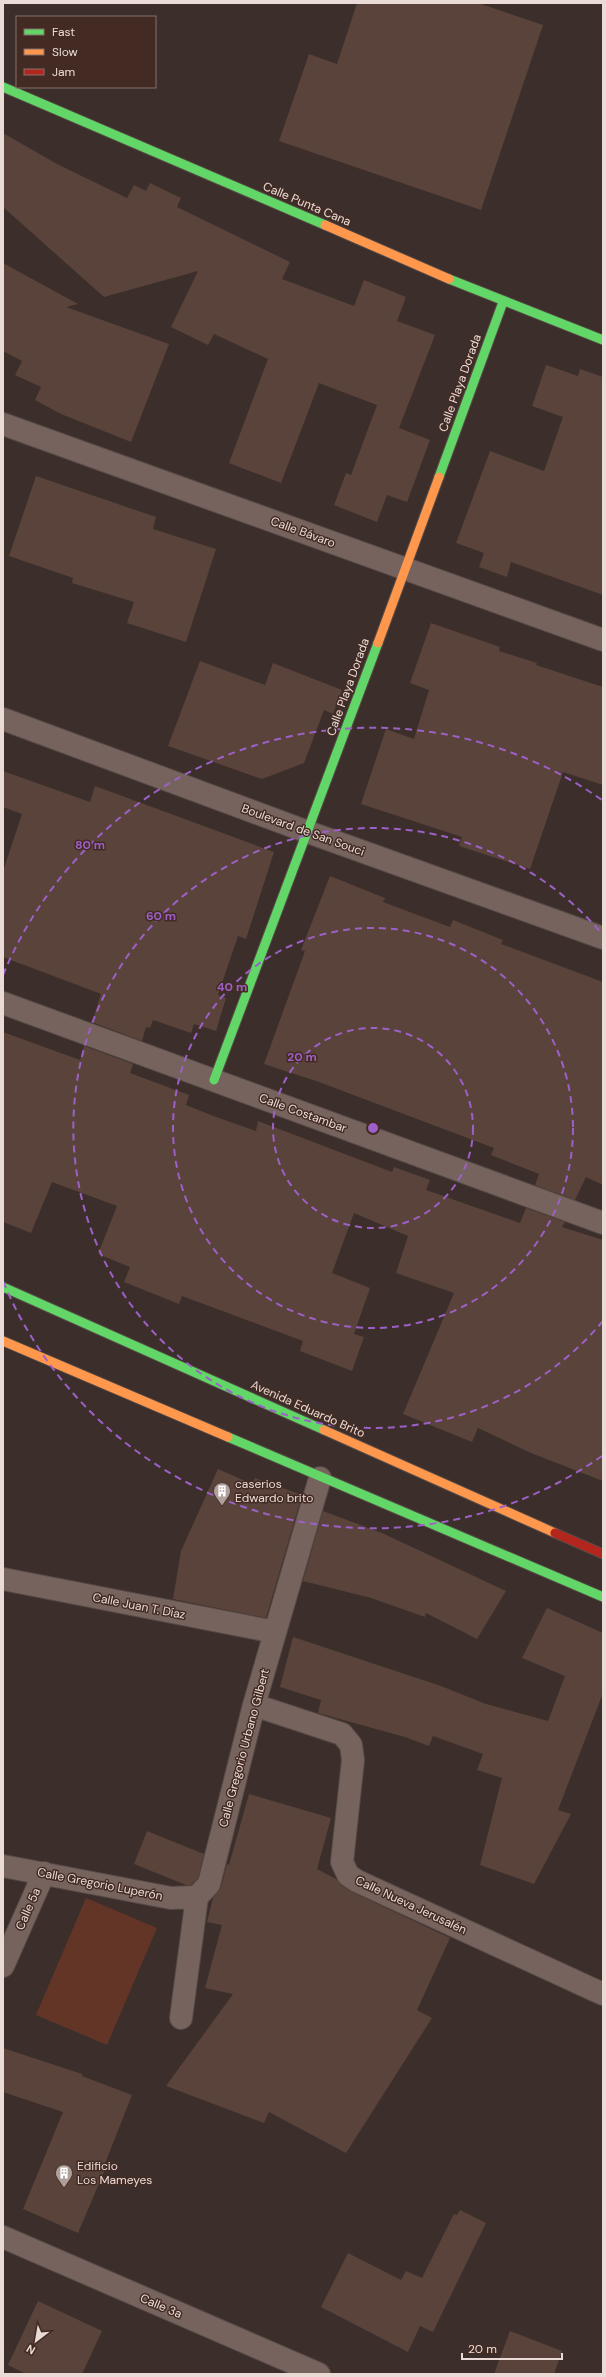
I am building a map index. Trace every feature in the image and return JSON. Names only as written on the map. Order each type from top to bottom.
[{"type":"street","name":"Calle Punta Cana","points":[[3,87],[503,302],[603,340]]},
{"type":"street","name":"Calle Playa Dorada","points":[[214,1080],[308,832],[503,302]]},
{"type":"street","name":"Calle Bávaro","points":[[3,424],[603,640]]},
{"type":"street","name":"Boulevard de San Souci","points":[[3,719],[308,832],[603,938]]},
{"type":"street","name":"Calle Costambar","points":[[3,1003],[603,1223]]},
{"type":"street","name":"Avenida Eduardo Brito","points":[[3,1287],[603,1554]]},
{"type":"street","points":[[3,1341],[320,1478],[603,1597]]},
{"type":"street","name":"Calle Gregorio Urbano Gilbert","points":[[197,1897],[209,1884],[254,1705],[320,1478]]},
{"type":"street","name":"Calle Juan T. Díaz","points":[[3,1579],[275,1632]]},
{"type":"street","name":"Calle Nueva Jerusalén","points":[[254,1705],[342,1734],[351,1745],[353,1760],[342,1862],[348,1875],[357,1881],[603,1994]]},
{"type":"street","name":"Calle Gregorio Luperón","points":[[3,1866],[170,1898],[197,1897]]},
{"type":"street","name":"Calle 5a","points":[[3,1966],[44,1873]]},
{"type":"street","points":[[181,2018],[197,1897]]},
{"type":"street","name":"Calle 3a","points":[[3,2237],[319,2374]]},
{"type":"shaded area","points":[[86,1898],[157,1928],[107,2045],[36,2015]]},
{"type":"building","points":[[357,3],[478,3],[543,25],[481,210],[279,141],[309,54],[337,64]]},
{"type":"building","points":[[3,133],[57,164],[127,198],[134,185],[146,191],[150,183],[181,198],[177,207],[290,262],[282,279],[354,306],[364,280],[406,297],[397,321],[435,335],[399,428],[430,440],[407,502],[387,495],[377,522],[334,505],[346,473],[351,475],[377,405],[319,383],[281,483],[229,463],[268,359],[214,334],[208,345],[171,327],[198,271],[104,297],[3,207]]},
{"type":"building","points":[[3,263],[78,304],[66,307],[169,344],[131,442],[61,414],[35,400],[41,387],[15,375],[22,361],[3,351]]},
{"type":"building","points":[[546,365],[578,376],[580,369],[603,377],[603,595],[511,562],[507,577],[479,567],[484,553],[456,543],[490,451],[544,471],[563,417],[532,406]]},
{"type":"building","points":[[36,476],[156,517],[153,529],[216,549],[186,642],[127,623],[134,602],[72,583],[73,578],[9,556]]},
{"type":"building","points":[[431,623],[500,647],[499,651],[537,663],[536,665],[603,687],[603,785],[563,772],[530,869],[459,846],[462,837],[361,804],[386,729],[414,739],[429,690],[410,683]]},
{"type":"building","points":[[200,661],[265,685],[273,663],[342,690],[333,714],[324,710],[304,763],[262,779],[168,746]]},
{"type":"building","points":[[3,771],[90,802],[95,786],[274,852],[246,939],[238,936],[218,995],[226,998],[216,1031],[194,1024],[191,1033],[153,1020],[150,1028],[146,1027],[142,1041],[92,1022],[101,994],[3,957],[3,871],[22,814],[3,807]]},
{"type":"building","points":[[330,876],[385,898],[383,902],[450,927],[453,920],[503,940],[501,944],[603,982],[603,1185],[586,1177],[575,1200],[535,1185],[539,1174],[491,1155],[494,1148],[319,1082],[264,1064],[305,951],[301,950]]},
{"type":"building","points":[[3,1032],[80,1060],[84,1046],[133,1064],[130,1073],[189,1095],[186,1105],[216,1117],[256,1131],[258,1121],[392,1172],[394,1167],[430,1180],[426,1190],[520,1223],[526,1208],[565,1222],[562,1227],[603,1240],[603,1481],[531,1453],[478,1428],[472,1442],[403,1414],[454,1293],[396,1273],[408,1236],[354,1213],[332,1273],[370,1288],[354,1334],[364,1337],[352,1371],[300,1351],[303,1341],[182,1296],[179,1304],[124,1282],[130,1267],[98,1254],[117,1206],[52,1182],[31,1233],[3,1222]]},
{"type":"building","points":[[218,1469],[252,1484],[255,1478],[302,1495],[266,1618],[173,1599],[181,1551]]},
{"type":"building","points":[[323,1511],[382,1533],[506,1591],[477,1639],[426,1613],[425,1617],[371,1598],[303,1581]]},
{"type":"building","points":[[547,1608],[603,1633],[603,1693],[558,1810],[571,1814],[534,1884],[480,1865],[502,1778],[477,1770],[483,1754],[433,1736],[429,1746],[405,1737],[318,1713],[321,1700],[280,1687],[293,1637],[441,1686],[486,1704],[548,1721],[565,1676],[522,1658]]},
{"type":"building","points":[[249,1794],[331,1818],[317,1869],[336,1879],[341,1885],[352,1892],[450,1938],[417,2010],[432,2018],[346,2153],[269,2112],[264,2123],[166,2086],[233,1994],[205,1988],[222,1925],[207,1922],[213,1898],[221,1887],[227,1864],[229,1865]]},
{"type":"building","points":[[147,1831],[204,1854],[198,1878],[191,1885],[186,1885],[134,1864]]},
{"type":"building","points":[[3,2048],[82,2074],[82,2076],[132,2095],[104,2166],[106,2167],[78,2233],[23,2209],[63,2112],[3,2092]]},
{"type":"building","points":[[460,2210],[486,2223],[433,2332],[420,2326],[408,2352],[321,2307],[348,2253],[401,2280],[406,2271],[422,2278],[454,2214],[457,2215]]},
{"type":"building","points":[[38,2301],[102,2331],[82,2374],[26,2374],[8,2365]]},
{"type":"building","points":[[510,2331],[562,2351],[554,2374],[494,2374]]},
{"type":"traffic: fast","points":[[3,87],[325,225]]},
{"type":"traffic: fast","points":[[449,279],[603,340]]},
{"type":"traffic: fast","points":[[439,477],[503,302]]},
{"type":"traffic: fast","points":[[214,1080],[378,643]]},
{"type":"traffic: fast","points":[[3,1287],[324,1430]]},
{"type":"traffic: fast","points":[[228,1437],[603,1597]]},
{"type":"traffic: slow","points":[[325,225],[449,279]]},
{"type":"traffic: slow","points":[[378,643],[439,477]]},
{"type":"traffic: slow","points":[[3,1341],[228,1437]]},
{"type":"traffic: slow","points":[[324,1430],[555,1533]]},
{"type":"traffic: jam","points":[[555,1533],[603,1554]]},
{"type":"place","name":"caserios Edwardo brito","points":[[222,1506]]},
{"type":"place","name":"Edificio Los Mameyes","points":[[64,2188]]}]
